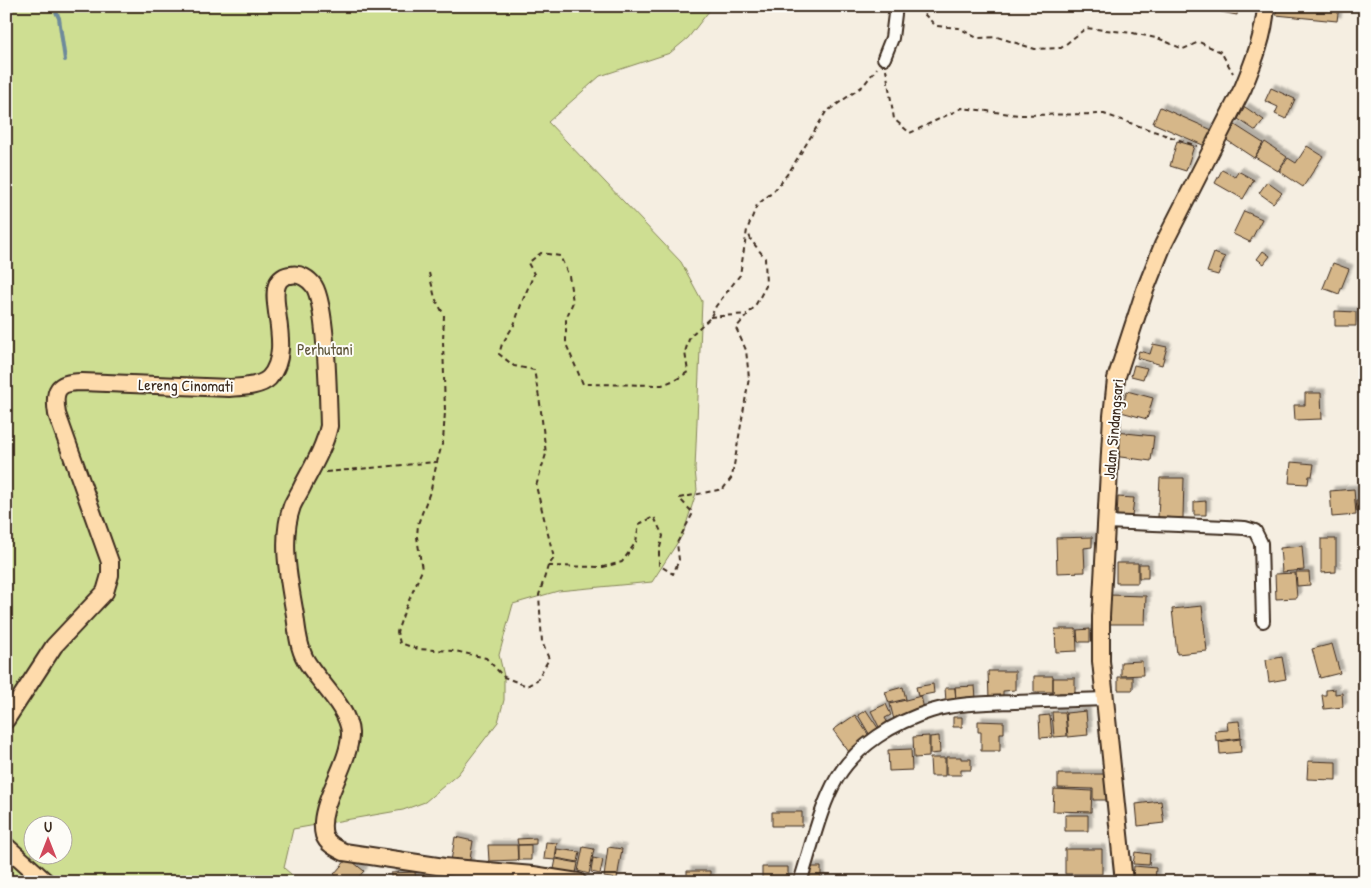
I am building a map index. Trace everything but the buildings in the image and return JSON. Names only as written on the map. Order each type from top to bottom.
[{"type":"main road","name":"Jalan Sindangsari","points":[[1124,882],[1101,661],[1101,617],[1106,522],[1116,379],[1145,290],[1156,263],[1243,88],[1254,62],[1262,36],[1266,6]]},
{"type":"main road","name":"Lereng Cinomati","points":[[6,720],[54,646],[106,592],[110,575],[110,562],[57,414],[54,398],[60,387],[69,382],[82,382],[229,388],[253,385],[268,379],[276,364],[280,349],[275,292],[280,280],[294,274],[309,281],[317,292],[322,321],[329,426],[325,444],[292,505],[287,527],[287,569],[299,641],[304,658],[343,711],[349,722],[350,734],[348,749],[324,818],[324,835],[328,843],[344,852],[444,867],[533,875],[576,882]]},
{"type":"main road","points":[[6,846],[46,882]]},
{"type":"street","points":[[884,58],[892,38],[896,6]]},
{"type":"street","points":[[1106,522],[1245,528],[1255,531],[1261,543],[1263,621]]},
{"type":"street","points":[[800,882],[827,799],[837,778],[860,750],[880,735],[931,711],[954,706],[1106,699]]},
{"type":"path","points":[[920,6],[924,14],[936,26],[959,28],[977,38],[997,38],[1035,49],[1061,48],[1086,28],[1133,33],[1160,40],[1183,49],[1199,42],[1221,52],[1243,88]]},
{"type":"path","points":[[884,58],[894,119],[910,133],[962,108],[1019,115],[1104,114],[1211,150]]},
{"type":"path","points":[[428,273],[435,298],[444,315],[445,412],[443,441],[418,530],[417,537],[422,570],[404,612],[398,632],[400,643],[418,648],[455,650],[486,658],[504,677],[527,686],[537,680],[549,659],[542,642],[539,595],[548,566],[554,558],[536,486],[546,454],[534,370],[514,366],[499,354],[502,344],[514,325],[534,274],[528,263],[542,254],[560,256],[569,276],[573,302],[566,319],[566,344],[583,384],[662,385],[677,379],[688,372],[686,352],[690,336],[710,318],[716,306],[740,275],[747,230],[758,205],[773,192],[789,172],[826,112],[863,86],[884,58]]},
{"type":"path","points":[[548,566],[603,567],[622,562],[636,542],[639,524],[654,517],[663,536],[659,551],[659,565],[673,574],[679,560],[678,543],[693,513],[679,498],[723,489],[732,477],[749,378],[746,350],[736,328],[756,306],[766,286],[765,258],[747,230]]},
{"type":"path","points":[[710,318],[747,314]]},
{"type":"path","points":[[309,474],[437,462]]},
{"type":"green space","name":"Perhutani","points":[[6,6],[713,6],[688,38],[670,53],[600,76],[548,122],[681,262],[702,301],[695,469],[697,490],[683,534],[652,582],[558,591],[513,604],[499,655],[504,676],[504,700],[498,722],[458,774],[425,802],[403,810],[293,829],[284,868],[300,882],[6,882]]},
{"type":"waterway","points":[[53,6],[59,18],[65,60]]}]
